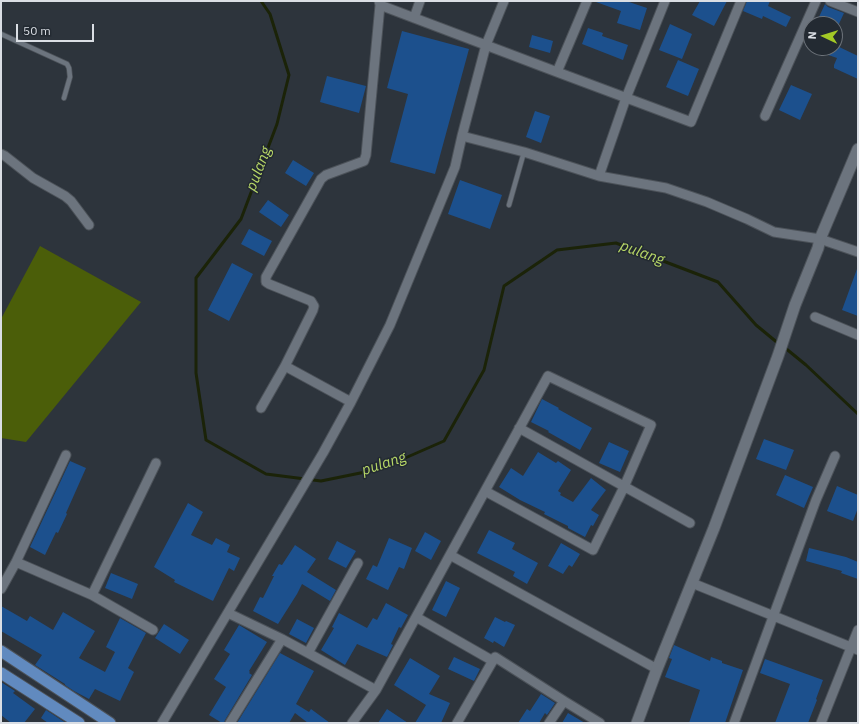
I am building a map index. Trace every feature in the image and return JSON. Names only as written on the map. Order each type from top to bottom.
[{"type":"main road","points":[[1,651],[110,723]]},
{"type":"main road","points":[[1,672],[77,723]]},
{"type":"street","points":[[414,18],[420,1]]},
{"type":"street","points":[[162,723],[323,453],[390,325],[455,167],[486,45],[504,1]]},
{"type":"street","points":[[557,72],[587,1]]},
{"type":"street","points":[[599,176],[626,98],[665,1]]},
{"type":"street","points":[[261,408],[285,366],[314,306],[311,301],[269,284],[266,282],[266,277],[321,180],[326,175],[364,161],[366,155],[379,3],[414,18],[691,122],[741,1]]},
{"type":"street","points":[[765,116],[816,1]]},
{"type":"street","points":[[830,1],[858,12]]},
{"type":"street","points":[[462,136],[524,152],[599,176],[666,188],[707,202],[774,232],[858,252]]},
{"type":"street","points":[[1,154],[33,178],[65,196],[71,201],[89,225]]},
{"type":"street","points":[[637,723],[657,669],[714,528],[819,243],[857,157]]},
{"type":"street","points":[[815,317],[858,335]]},
{"type":"street","points":[[285,366],[351,402]]},
{"type":"street","points":[[354,723],[376,690],[519,428],[548,376],[651,425],[624,487],[593,550],[485,491]]},
{"type":"street","points":[[519,428],[690,524]]},
{"type":"street","points":[[1,589],[16,562],[66,455]]},
{"type":"street","points":[[734,723],[816,500],[835,456]]},
{"type":"street","points":[[92,595],[156,463]]},
{"type":"street","points":[[450,555],[657,669]]},
{"type":"street","points":[[16,562],[92,595],[153,630]]},
{"type":"street","points":[[308,653],[358,563]]},
{"type":"street","points":[[692,583],[855,648]]},
{"type":"street","points":[[228,613],[282,639],[376,690]]},
{"type":"street","points":[[416,617],[492,661]]},
{"type":"street","points":[[821,723],[855,648],[858,630]]},
{"type":"street","points":[[230,723],[282,639]]},
{"type":"street","points":[[457,723],[495,656],[564,702],[600,723]]},
{"type":"street","points":[[549,723],[564,702]]},
{"type":"lane","points":[[1,34],[67,64],[70,77],[64,98]]},
{"type":"lane","points":[[509,205],[524,152]]},
{"type":"green space","points":[[40,246],[141,302],[26,442],[1,438],[1,319]]},
{"type":"building","points":[[626,1],[647,8],[640,30],[617,23],[621,11],[596,2]]},
{"type":"building","points":[[700,1],[727,1],[714,26],[692,15]]},
{"type":"building","points":[[747,1],[770,1],[768,6],[791,17],[786,27],[763,16],[762,19],[743,11]]},
{"type":"building","points":[[825,4],[828,7],[844,13],[843,16],[819,16]]},
{"type":"building","points":[[670,24],[692,34],[682,59],[659,50]]},
{"type":"building","points":[[588,28],[603,33],[602,36],[628,45],[623,60],[582,44]]},
{"type":"building","points":[[402,31],[469,49],[435,174],[390,162],[408,94],[387,88]]},
{"type":"building","points":[[532,35],[553,41],[550,53],[529,47]]},
{"type":"building","points":[[843,49],[858,56],[858,79],[834,68],[837,58],[831,56],[843,56]]},
{"type":"building","points":[[678,60],[699,69],[688,96],[666,87]]},
{"type":"building","points":[[327,76],[366,86],[359,113],[320,102]]},
{"type":"building","points":[[791,85],[812,94],[800,120],[779,110]]},
{"type":"building","points":[[535,111],[550,116],[541,143],[526,137]]},
{"type":"building","points":[[293,160],[314,173],[306,186],[285,173]]},
{"type":"building","points":[[460,180],[502,195],[490,229],[448,214]]},
{"type":"building","points":[[268,200],[289,215],[281,227],[259,212]]},
{"type":"building","points":[[249,229],[272,241],[264,256],[241,244]]},
{"type":"building","points":[[232,263],[253,274],[229,321],[208,310]]},
{"type":"building","points":[[858,269],[858,316],[842,310]]},
{"type":"building","points":[[542,399],[592,428],[580,450],[531,422]]},
{"type":"building","points":[[764,439],[794,450],[786,470],[756,459]]},
{"type":"building","points":[[609,442],[629,451],[620,472],[599,463]]},
{"type":"building","points":[[538,452],[556,463],[558,461],[571,470],[558,491],[561,493],[560,495],[573,502],[591,478],[606,490],[591,510],[599,515],[593,526],[591,525],[585,537],[568,528],[568,526],[544,514],[545,512],[520,500],[499,487],[511,468],[523,476]]},
{"type":"building","points":[[70,461],[86,468],[66,513],[67,514],[45,555],[30,547]]},
{"type":"building","points":[[785,475],[813,487],[804,508],[776,495]]},
{"type":"building","points":[[837,486],[858,495],[858,508],[853,521],[827,511]]},
{"type":"building","points":[[188,503],[203,512],[191,535],[212,545],[216,538],[230,545],[227,552],[240,558],[234,571],[229,568],[213,601],[174,582],[175,580],[154,567]]},
{"type":"building","points":[[489,530],[515,543],[512,549],[538,563],[527,584],[513,576],[515,572],[477,553]]},
{"type":"building","points":[[425,532],[441,541],[431,560],[415,551]]},
{"type":"building","points":[[389,538],[412,548],[404,569],[399,567],[388,590],[366,579],[373,565],[377,567]]},
{"type":"building","points":[[337,541],[356,551],[346,568],[328,559]]},
{"type":"building","points":[[561,543],[580,554],[572,567],[569,565],[563,574],[548,566]]},
{"type":"building","points":[[295,545],[316,559],[307,572],[336,590],[330,601],[302,584],[278,624],[253,611],[260,597],[263,598],[274,576],[272,576],[279,564],[282,565]]},
{"type":"building","points":[[809,548],[846,557],[858,562],[858,579],[841,573],[842,571],[806,561]]},
{"type":"building","points":[[111,573],[138,584],[132,599],[105,588]]},
{"type":"building","points":[[446,581],[460,588],[446,617],[432,610]]},
{"type":"building","points":[[386,603],[408,615],[401,628],[399,627],[387,657],[357,644],[345,665],[321,650],[334,628],[332,627],[339,613],[367,628],[373,618],[377,620]]},
{"type":"building","points":[[1,606],[27,621],[30,616],[53,630],[63,612],[95,631],[79,658],[105,672],[115,652],[106,647],[120,618],[146,633],[128,668],[134,672],[120,701],[95,689],[89,699],[74,691],[35,665],[42,655],[1,631]]},
{"type":"building","points":[[495,617],[515,625],[504,647],[494,641],[493,643],[484,638]]},
{"type":"building","points":[[297,619],[314,628],[306,643],[289,634]]},
{"type":"building","points":[[164,624],[189,640],[180,654],[155,638]]},
{"type":"building","points":[[239,625],[267,642],[249,671],[252,675],[224,723],[222,723],[209,715],[226,687],[214,679],[230,654],[224,650]]},
{"type":"building","points":[[674,645],[710,661],[711,657],[722,661],[722,663],[743,670],[725,723],[689,723],[700,690],[665,677],[672,659],[669,658]]},
{"type":"building","points":[[280,653],[314,671],[296,704],[309,712],[311,709],[330,723],[308,723],[295,713],[289,723],[237,723]]},
{"type":"building","points":[[454,657],[480,669],[474,681],[448,669]]},
{"type":"building","points":[[410,658],[440,676],[429,694],[450,703],[441,723],[415,723],[426,705],[394,685]]},
{"type":"building","points":[[765,659],[823,680],[808,723],[775,723],[790,684],[760,673]]},
{"type":"building","points":[[1,682],[15,691],[13,693],[35,709],[24,723],[11,723],[1,715]]},
{"type":"building","points":[[541,694],[555,703],[547,715],[545,713],[539,723],[518,723],[527,709],[530,711]]},
{"type":"building","points":[[387,709],[408,723],[378,723]]},
{"type":"building","points":[[46,710],[66,723],[48,723],[41,718]]},
{"type":"building","points":[[568,713],[585,723],[562,723]]},
{"type":"waterway","name":"pulang","points":[[261,1],[270,14],[289,75],[277,124],[241,219],[196,278],[196,373],[206,440],[266,474],[321,481],[380,469],[444,441],[484,370],[504,286],[557,250],[616,243],[718,282],[756,325],[779,344]]},
{"type":"waterway","name":"pulang","points":[[784,347],[806,365],[858,414]]}]
